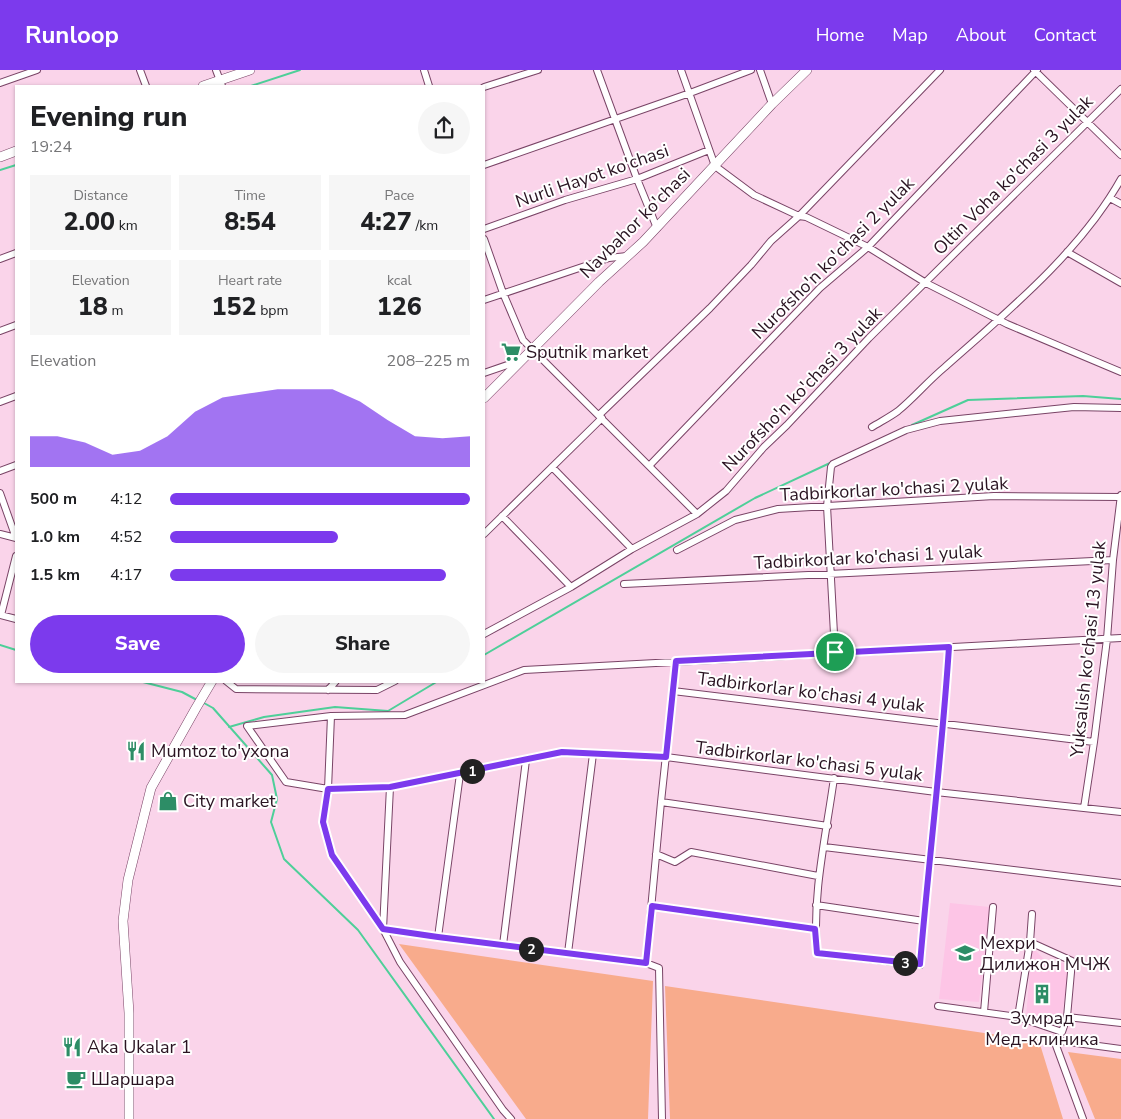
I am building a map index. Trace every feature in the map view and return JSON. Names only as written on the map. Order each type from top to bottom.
[{"type":"main road","points":[[221,83],[250,70]]},
{"type":"main road","name":"Navbahor ko'chasi","points":[[485,397],[520,360],[656,228],[772,104],[807,70]]},
{"type":"main road","points":[[0,157],[15,151]]},
{"type":"main road","points":[[129,1119],[129,1013],[123,921],[128,880],[151,788],[211,683]]},
{"type":"street","points":[[0,83],[37,70]]},
{"type":"street","points":[[140,70],[146,85]]},
{"type":"street","points":[[216,70],[221,83]]},
{"type":"street","points":[[424,70],[429,85]]},
{"type":"street","points":[[485,87],[538,70]]},
{"type":"street","points":[[597,70],[614,120],[656,228]]},
{"type":"street","points":[[682,70],[715,166],[754,195],[799,216],[806,216],[868,247],[926,283],[1000,319],[1121,372]]},
{"type":"street","points":[[485,164],[614,120],[752,70]]},
{"type":"street","points":[[760,70],[772,104]]},
{"type":"street","points":[[485,533],[710,308],[771,241],[799,216],[940,70]]},
{"type":"street","points":[[1035,70],[1121,155]]},
{"type":"street","name":"Nurofsho'n ko'chasi 2 yulak","points":[[649,466],[820,288],[868,247],[1035,70]]},
{"type":"street","name":"Oltin Voha ko'chasi 3 yulak","points":[[926,283],[1121,89]]},
{"type":"street","name":"Nurli Hayot ko'chasi","points":[[485,229],[565,200],[637,179],[709,150]]},
{"type":"street","points":[[872,428],[898,411],[942,368],[1000,319],[1067,252],[1110,198],[1121,179]]},
{"type":"street","points":[[1110,198],[1121,204]]},
{"type":"street","points":[[485,242],[503,293],[523,340],[697,514]]},
{"type":"street","points":[[1067,252],[1121,283]]},
{"type":"street","points":[[0,258],[15,253]]},
{"type":"street","points":[[485,300],[609,258],[627,256]]},
{"type":"street","name":"Nurofsho'n ko'chasi 3 yulak","points":[[485,633],[571,587],[697,514],[726,491],[764,447],[869,338],[926,283]]},
{"type":"street","points":[[0,331],[15,325]]},
{"type":"street","points":[[485,373],[520,360]]},
{"type":"street","points":[[0,402],[15,396]]},
{"type":"street","points":[[835,652],[828,506],[831,467],[834,464],[906,430],[954,418],[1074,407],[1121,408]]},
{"type":"street","points":[[0,471],[15,465]]},
{"type":"street","points":[[552,467],[632,550]]},
{"type":"street","name":"Yuksalish ko'chasi 13 yulak","points":[[1084,808],[1107,639],[1113,560],[1121,492]]},
{"type":"street","points":[[0,493],[15,535]]},
{"type":"street","name":"Tadbirkorlar ko'chasi 2 yulak","points":[[677,550],[735,520],[778,509],[994,496],[1121,496]]},
{"type":"street","points":[[502,516],[571,587]]},
{"type":"street","points":[[0,534],[15,538]]},
{"type":"street","points":[[15,560],[1,615],[15,619]]},
{"type":"street","name":"Tadbirkorlar ko'chasi 1 yulak","points":[[624,584],[1113,560]]},
{"type":"street","points":[[511,1119],[400,962],[383,929],[332,855],[323,822],[328,789],[331,716],[405,715],[524,670],[1121,638]]},
{"type":"street","points":[[834,778],[828,826],[818,876],[815,929],[817,953],[920,964],[944,724],[949,647]]},
{"type":"street","points":[[646,963],[676,661]]},
{"type":"street","points":[[228,683],[236,689],[328,690],[377,690],[391,683]]},
{"type":"street","points":[[328,690],[334,683]]},
{"type":"street","name":"Tadbirkorlar ko'chasi 4 yulak","points":[[673,691],[1094,742]]},
{"type":"street","name":"Tadbirkorlar ko'chasi 5 yulak","points":[[331,716],[247,726],[286,782],[328,789],[390,787],[562,752],[666,757],[936,792],[1121,812]]},
{"type":"street","points":[[568,953],[593,754]]},
{"type":"street","points":[[503,945],[526,760]]},
{"type":"street","points":[[438,937],[460,774]]},
{"type":"street","points":[[383,929],[390,787]]},
{"type":"street","points":[[661,802],[828,826]]},
{"type":"street","points":[[824,847],[1121,883]]},
{"type":"street","points":[[656,854],[675,862],[691,852],[818,876]]},
{"type":"street","points":[[652,906],[815,929]]},
{"type":"street","points":[[816,906],[924,921]]},
{"type":"street","points":[[984,1012],[993,908]]},
{"type":"street","points":[[1018,1017],[1030,942],[1032,914]]},
{"type":"street","points":[[383,929],[646,963],[660,968],[662,1119]]},
{"type":"street","points":[[1030,942],[1072,961],[1067,1017],[1062,1032],[1054,1040]]},
{"type":"street","points":[[938,1006],[1018,1017],[1062,1032]]},
{"type":"street","points":[[1067,1017],[1121,1023]]},
{"type":"street","points":[[1054,1040],[1121,1049]]},
{"type":"street","points":[[1054,1040],[1084,1119]]},
{"type":"shaded area","name":"Мехри Дилижон МЧЖ","points":[[950,903],[990,907],[979,1002],[939,999]]},
{"type":"shaded area","points":[[399,944],[653,981],[648,1119],[526,1119]]},
{"type":"shaded area","points":[[1032,947],[1048,963],[1070,963],[1061,1021],[1026,1017]]},
{"type":"shaded area","points":[[665,986],[1039,1041],[1063,1119],[670,1119]]},
{"type":"shaded area","points":[[1068,1052],[1121,1059],[1121,1119],[1095,1119]]},
{"type":"waterway","points":[[254,85],[300,70]]},
{"type":"waterway","points":[[0,170],[15,165]]},
{"type":"waterway","points":[[912,425],[968,400],[1083,396],[1121,399]]},
{"type":"waterway","points":[[485,654],[755,498],[830,463]]},
{"type":"waterway","points":[[0,645],[15,650]]},
{"type":"waterway","points":[[147,683],[182,692],[197,700]]},
{"type":"waterway","points":[[229,727],[264,717],[335,707],[388,711],[435,683]]},
{"type":"waterway","points":[[204,703],[213,708],[272,775],[277,799],[271,822],[284,859],[358,930],[494,1119]]},
{"type":"place","name":"Sputnik market","points":[[511,352]]},
{"type":"place","name":"Mumtoz to'yxona","points":[[136,751]]},
{"type":"place","name":"City market","points":[[168,801]]},
{"type":"place","name":"Мехри Дилижон МЧЖ","points":[[965,953]]},
{"type":"place","name":"Зумрад Мед-клиника","points":[[1042,994]]},
{"type":"place","name":"Aka Ukalar 1","points":[[72,1047]]},
{"type":"place","name":"Шаршара","points":[[76,1079]]},
{"type":"route","points":[[949,647],[944,724],[920,964],[817,953],[815,929],[652,906],[646,963],[383,929],[332,855],[323,822],[328,789],[390,787],[562,752],[666,757],[676,661],[835,652],[949,647]]}]
